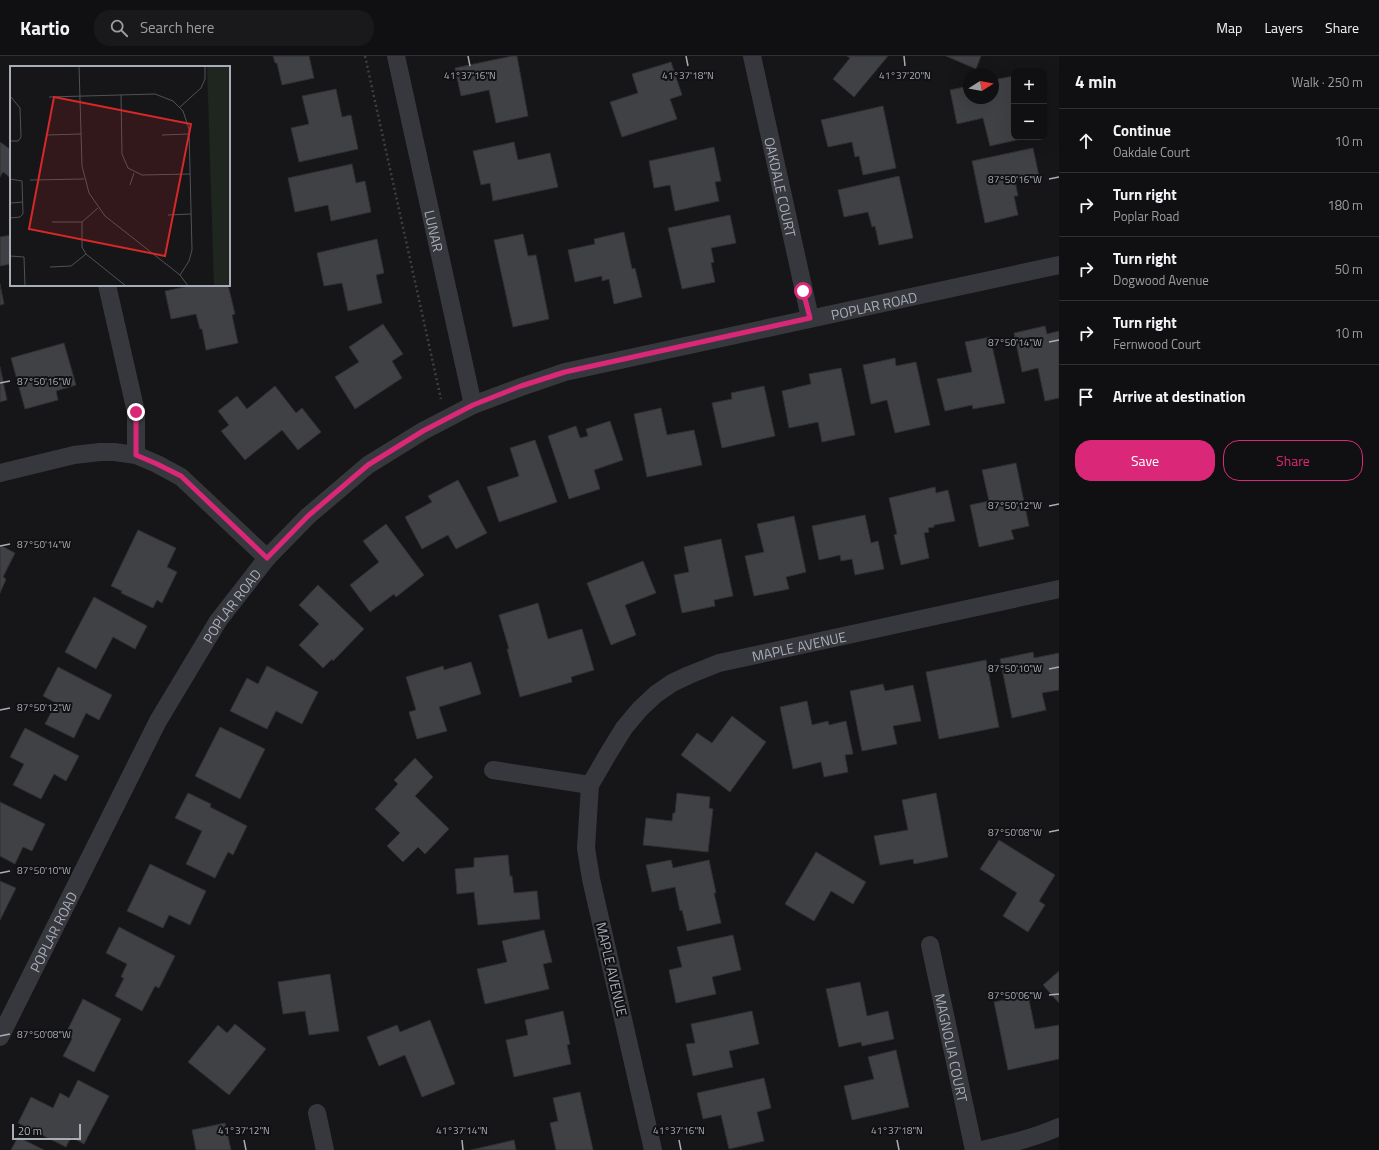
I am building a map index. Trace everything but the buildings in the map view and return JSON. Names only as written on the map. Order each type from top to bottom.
[{"type":"street","name":"LUNAR","points":[[396,56],[473,405]]},
{"type":"street","name":"OAKDALE COURT","points":[[752,56],[810,318]]},
{"type":"street","name":"POPLAR ROAD","points":[[0,1037],[158,720],[218,621],[267,558],[308,516],[368,465],[423,431],[473,405],[521,386],[565,372],[1059,265]]},
{"type":"street","points":[[106,286],[136,412],[136,455]]},
{"type":"street","points":[[0,473],[74,456],[100,452],[136,455],[181,476],[267,558]]},
{"type":"street","name":"MAPLE AVENUE","points":[[653,1150],[591,879],[586,848],[590,786],[624,728],[640,709],[656,694],[688,675],[719,664],[1059,589]]},
{"type":"street","points":[[494,770],[590,786]]},
{"type":"street","name":"MAGNOLIA COURT","points":[[930,945],[974,1150]]},
{"type":"street","points":[[317,1113],[325,1150]]},
{"type":"street","points":[[982,1150],[1013,1143],[1059,1127]]},
{"type":"path","points":[[365,56],[445,419]]},
{"type":"route","points":[[136,412],[136,455],[181,476],[267,558],[308,516],[368,465],[423,431],[473,405],[521,386],[565,372],[810,318],[803,291]]}]
